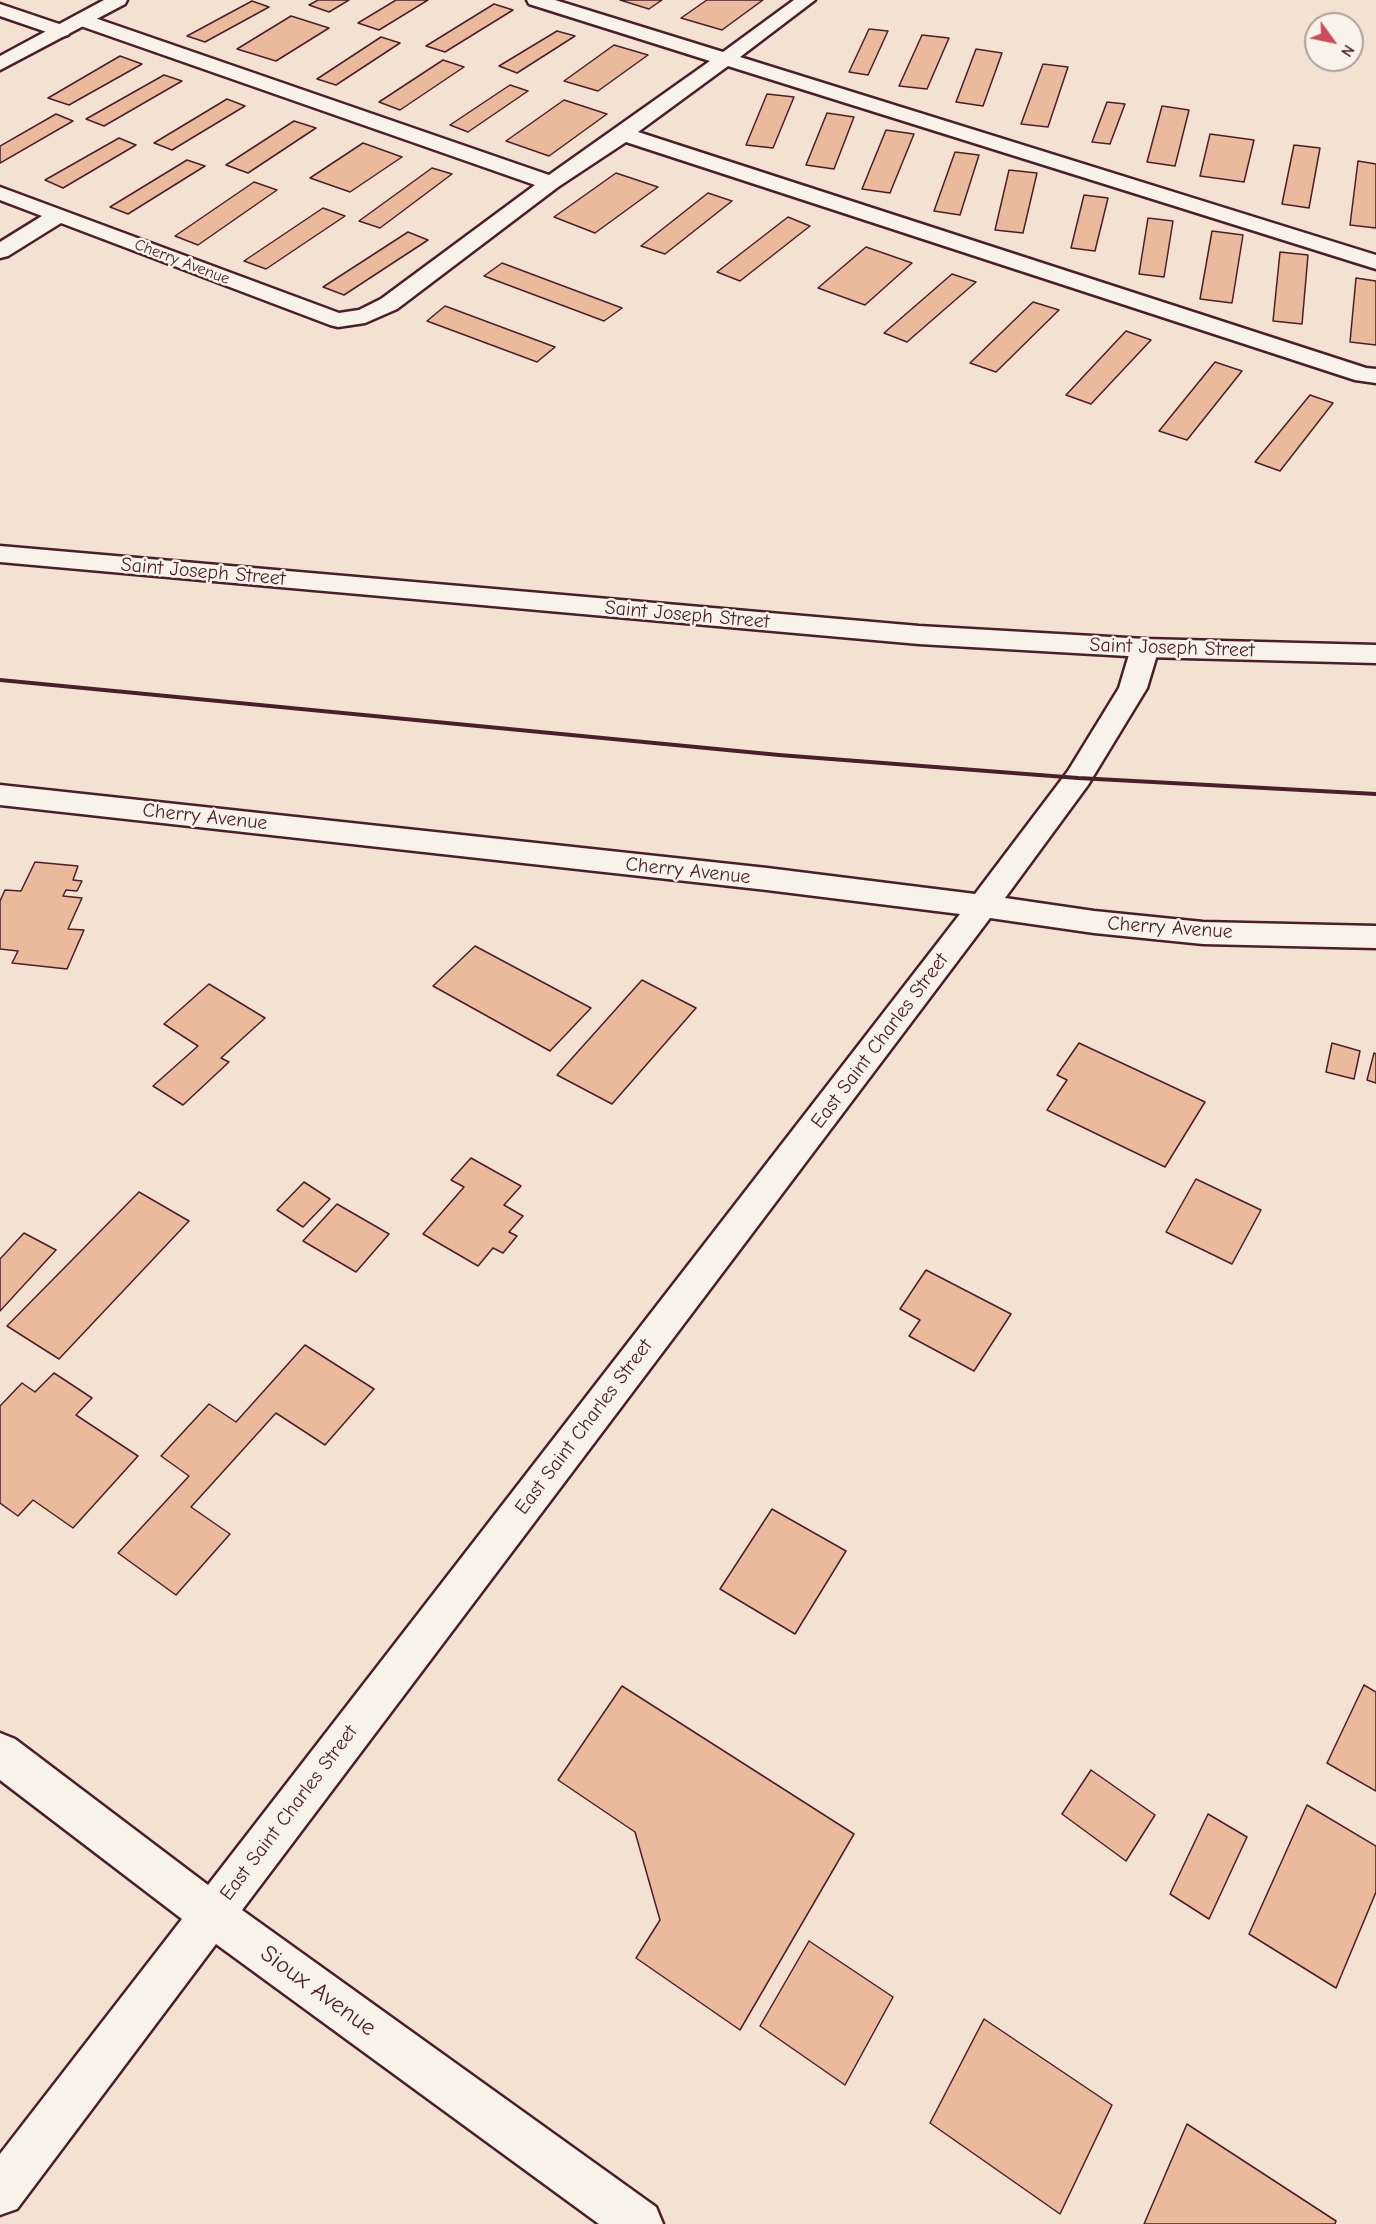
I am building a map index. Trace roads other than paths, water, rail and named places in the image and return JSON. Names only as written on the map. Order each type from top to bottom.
[{"type":"street","points":[[0,64],[118,0]]},
{"type":"street","points":[[536,0],[1376,262]]},
{"type":"street","points":[[82,20],[551,183],[623,134],[806,0]]},
{"type":"street","points":[[0,10],[61,31]]},
{"type":"street","points":[[623,134],[1363,375],[1376,376]]},
{"type":"street","name":"Cherry Avenue","points":[[0,193],[338,320],[365,316],[389,304],[551,183]]},
{"type":"street","points":[[0,251],[59,215]]},
{"type":"street","name":"Saint Joseph Street","points":[[0,554],[919,635],[1145,648],[1376,654]]},
{"type":"street","name":"East Saint Charles Street","points":[[0,2192],[983,906],[1078,778],[1112,727],[1133,688],[1145,648]]},
{"type":"street","name":"Cherry Avenue","points":[[0,795],[708,873],[983,906],[1094,922],[1203,933],[1376,936]]},
{"type":"street","name":"Sioux Avenue","points":[[0,1754],[211,1914],[639,2224]]},
{"type":"railway","points":[[0,680],[779,755],[1078,778],[1376,794]]}]
